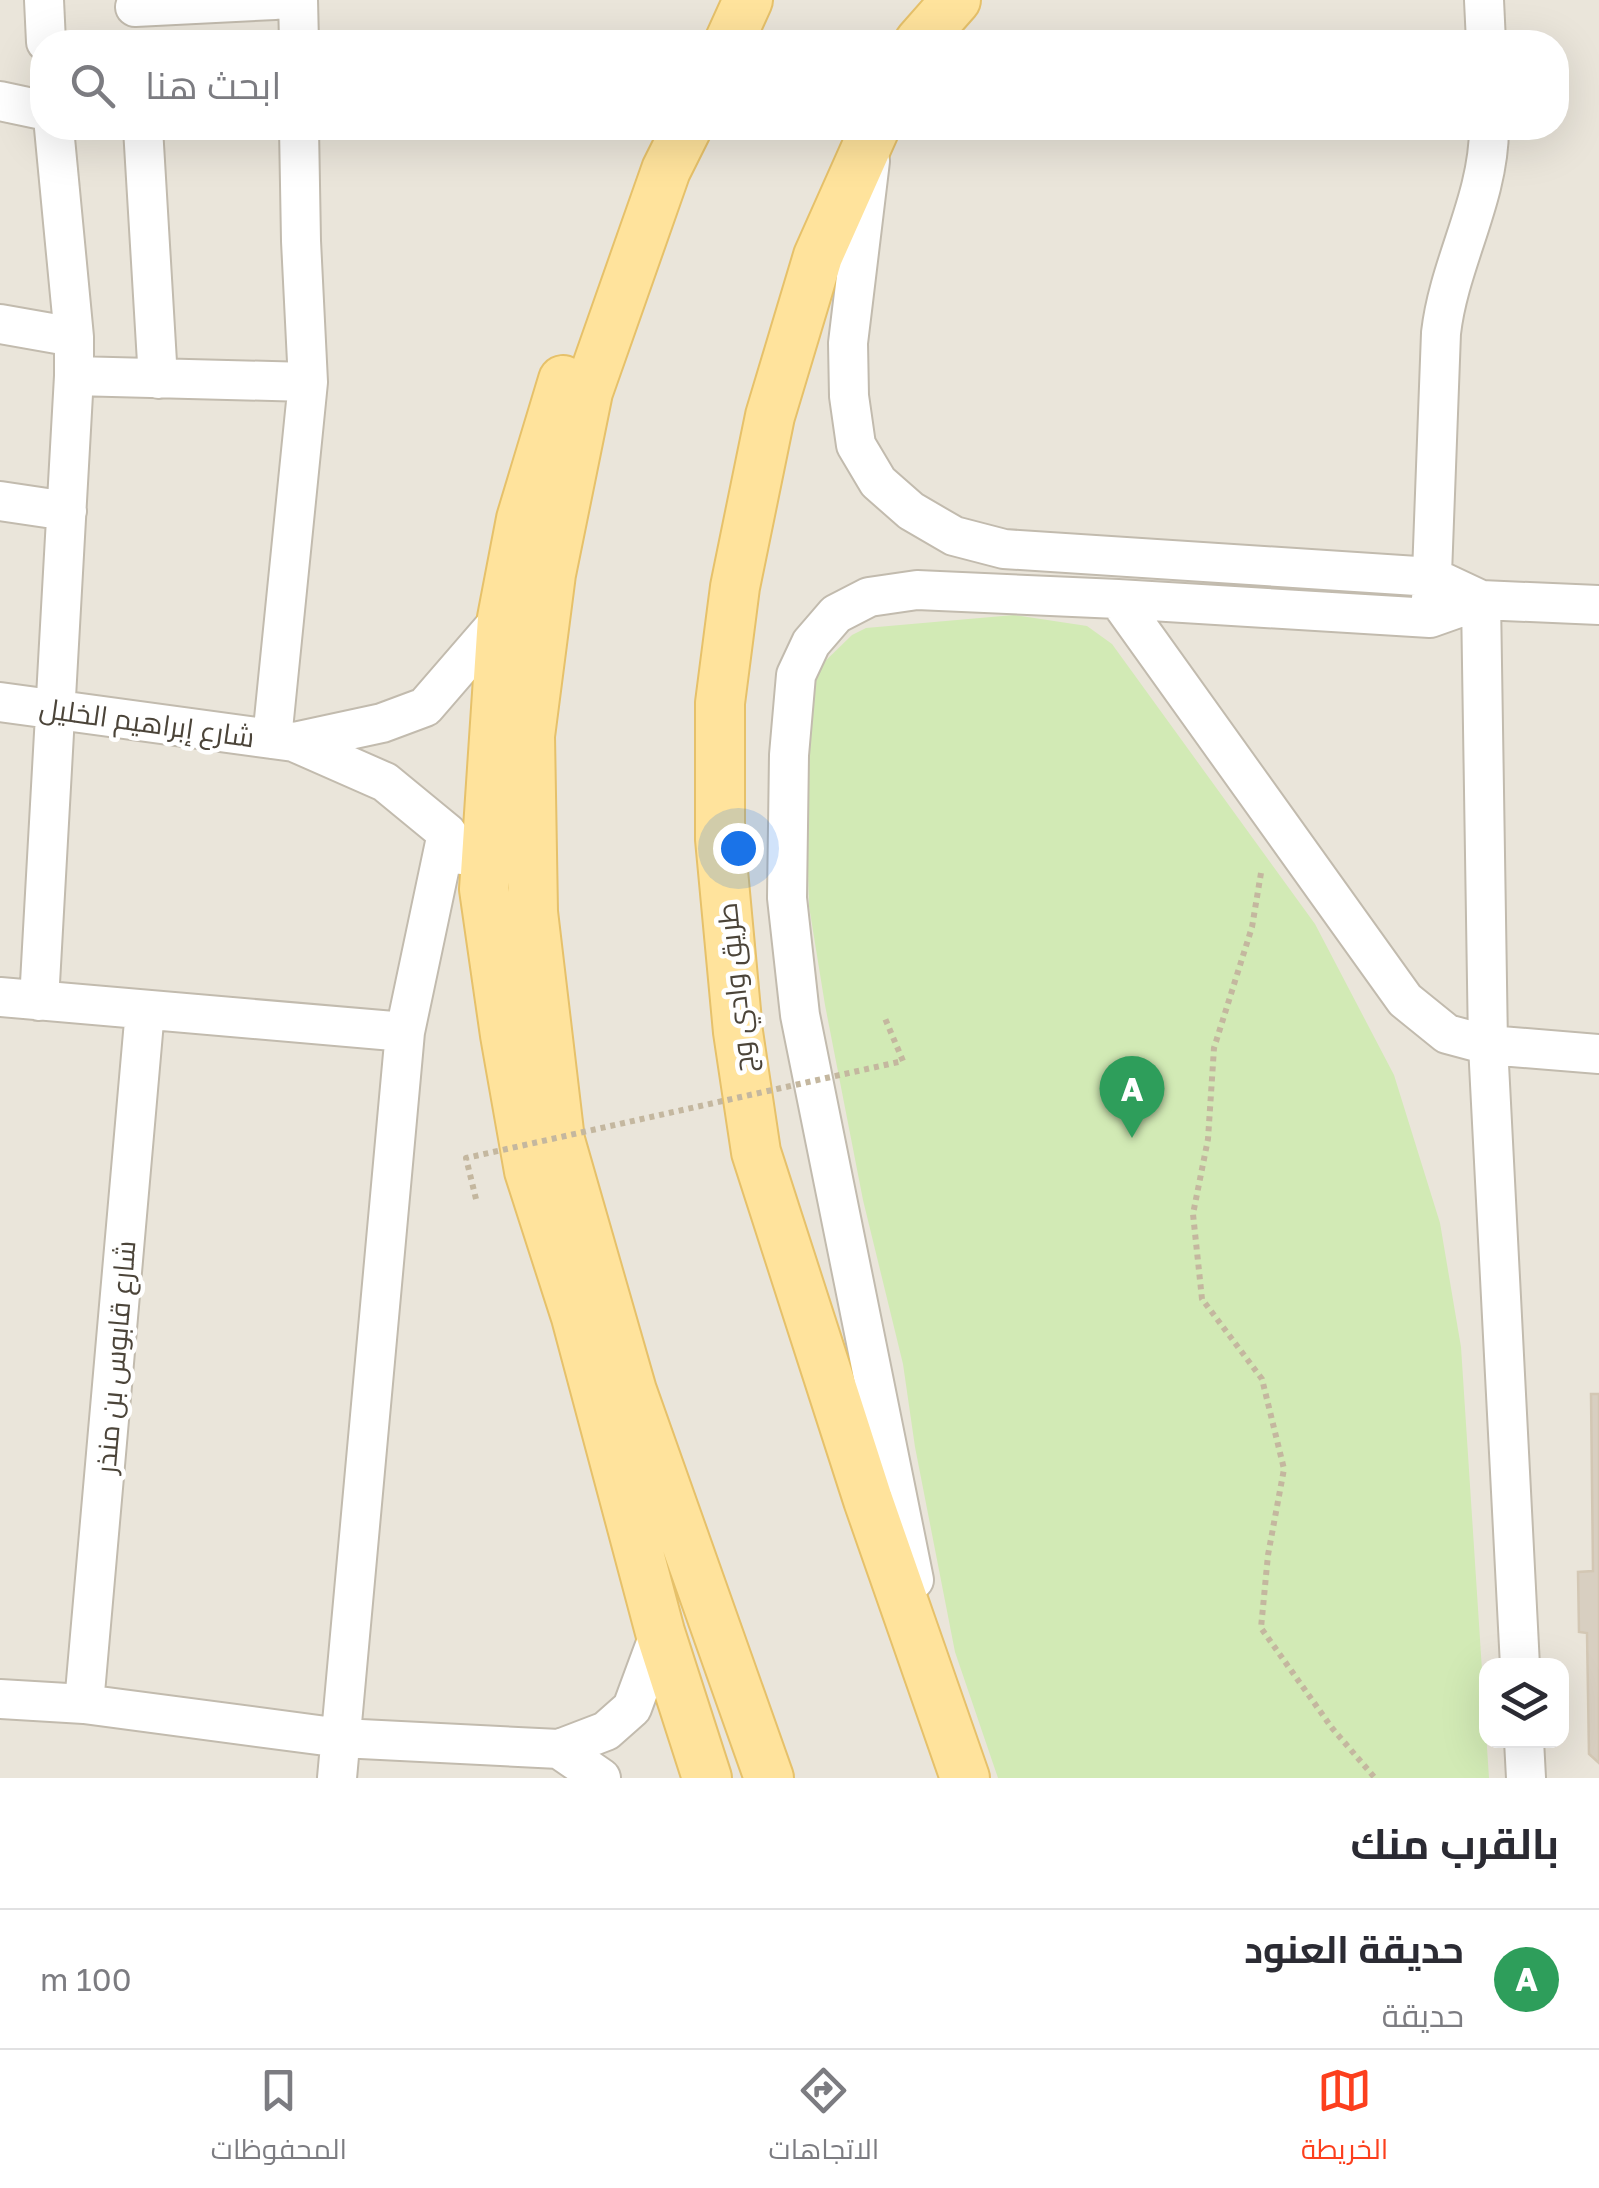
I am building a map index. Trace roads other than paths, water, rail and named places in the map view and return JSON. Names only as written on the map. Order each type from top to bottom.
[{"type":"main road","points":[[913,30],[926,0]]},
{"type":"main road","points":[[930,30],[956,0]]},
{"type":"main road","points":[[681,140],[566,370],[521,519],[502,618],[484,889],[528,1172],[576,1318],[660,1632],[708,1778]]},
{"type":"main road","name":"طريق وادي وج","points":[[869,140],[818,256],[770,416],[735,587],[720,703],[720,839],[738,1032],[756,1152],[868,1500],[965,1778]]},
{"type":"main road","points":[[666,170],[588,392],[551,574],[530,736],[533,912],[560,1140],[632,1391],[769,1778]]},
{"type":"street","points":[[44,0],[45,30]]},
{"type":"street","points":[[136,16],[274,0]]},
{"type":"street","points":[[298,0],[299,30]]},
{"type":"street","points":[[1484,0],[1485,30]]},
{"type":"street","points":[[0,101],[30,107]]},
{"type":"street","points":[[39,1001],[74,376],[74,337],[55,140]]},
{"type":"street","points":[[144,140],[158,379]]},
{"type":"street","points":[[283,741],[308,382],[300,241],[300,140]]},
{"type":"street","points":[[873,140],[848,343],[849,396],[856,446],[878,482],[910,511],[954,536],[1004,549],[1432,577],[1481,600],[1599,606]]},
{"type":"street","points":[[1430,618],[1444,306],[1480,191],[1489,140]]},
{"type":"street","points":[[0,324],[74,337]]},
{"type":"street","points":[[74,376],[308,382]]},
{"type":"street","points":[[0,500],[67,511]]},
{"type":"street","points":[[937,1695],[800,1015],[786,898],[789,755],[796,675],[811,643],[836,614],[870,597],[917,590],[1430,618],[1481,600]]},
{"type":"street","points":[[1118,599],[1406,1000],[1447,1034],[1488,1045],[1599,1054]]},
{"type":"street","points":[[1481,600],[1488,1045],[1520,1658]]},
{"type":"street","points":[[283,741],[382,724],[425,707],[502,618]]},
{"type":"street","name":"شارع إبراهيم الخليل","points":[[0,702],[283,741]]},
{"type":"street","points":[[283,741],[385,782],[447,833],[484,889]]},
{"type":"street","points":[[338,1778],[405,1032],[447,833]]},
{"type":"street","points":[[0,998],[405,1032]]},
{"type":"street","name":"شارع قابوس بن منذر","points":[[84,1704],[146,1010]]},
{"type":"street","points":[[0,1698],[84,1704],[341,1738],[559,1750],[606,1732],[632,1708],[660,1632]]},
{"type":"street","points":[[1524,1748],[1526,1778]]},
{"type":"street","points":[[559,1750],[601,1778]]},
{"type":"place","name":"حديقة العنود","points":[[1132,1138]]}]
